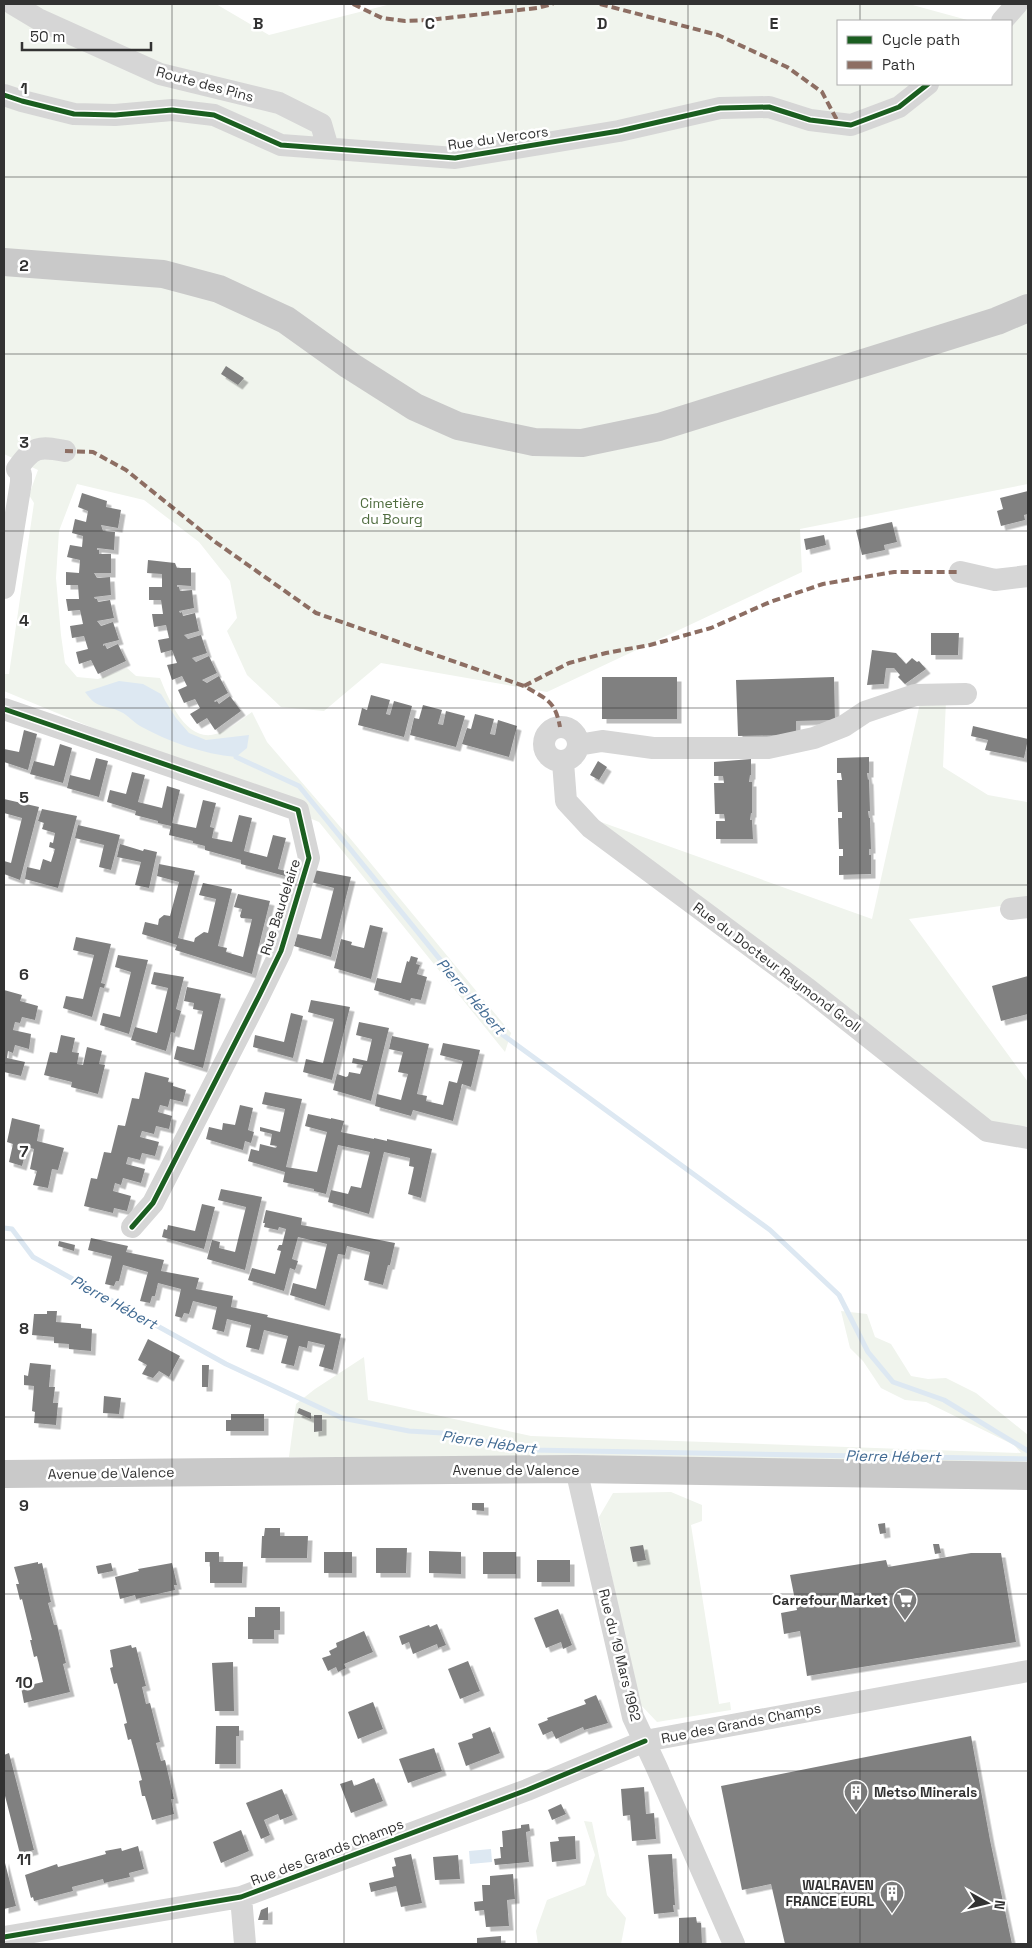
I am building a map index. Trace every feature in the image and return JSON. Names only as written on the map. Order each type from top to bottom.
[{"type":"main road","points":[[4,262],[163,274],[219,289],[286,320],[349,365],[415,407],[458,426],[534,442],[582,443],[659,427],[997,321],[1028,308]]},
{"type":"main road","name":"Avenue de Valence","points":[[4,1474],[576,1469],[1028,1476]]},
{"type":"street","name":"Route des Pins","points":[[13,4],[38,18],[160,74],[279,102],[321,124],[328,148]]},
{"type":"street","points":[[1003,20],[1017,4]]},
{"type":"street","name":"Rue du Vercors","points":[[4,95],[74,114],[115,115],[172,110],[214,115],[281,145],[455,158],[619,131],[720,108],[769,107],[810,120],[851,125],[899,107],[927,85]]},
{"type":"street","points":[[4,588],[21,482],[20,474],[10,467],[33,451],[43,447],[66,451]]},
{"type":"street","points":[[960,572],[995,580],[1028,576]]},
{"type":"street","points":[[578,745],[602,742],[653,748],[768,748],[814,738],[844,726],[864,712],[915,695],[966,694]]},
{"type":"street","name":"Rue Baudelaire","points":[[4,709],[298,810],[309,858],[281,951],[153,1203],[132,1227]]},
{"type":"street","points":[[557,728],[569,729],[576,736],[578,745],[574,755],[563,762],[553,760],[545,752],[544,742],[548,733],[557,728]]},
{"type":"street","name":"Rue du Docteur Raymond Groll","points":[[563,762],[566,801],[590,828],[808,989],[987,1131],[1028,1138]]},
{"type":"street","name":"Rue du 19 Mars 1962","points":[[576,1469],[633,1717],[734,1944]]},
{"type":"street","name":"Rue des Grands Champs","points":[[4,1937],[241,1897],[527,1790],[645,1741],[1028,1671]]},
{"type":"street","points":[[241,1897],[244,1911],[245,1944]]},
{"type":"green space","name":"Cimetière du Bourg","points":[[4,4],[216,4],[269,35],[391,4],[909,4],[967,20],[837,20],[837,85],[1012,85],[1012,22],[1028,5],[1028,484],[800,529],[802,572],[547,692],[381,663],[324,711],[281,707],[247,675],[227,631],[237,618],[230,581],[199,542],[144,500],[77,484],[59,531],[56,578],[65,663],[77,677],[98,679],[127,668],[136,676],[160,678],[178,715],[185,724],[201,734],[211,735],[222,732],[252,712],[267,742],[349,837],[511,1033],[505,1052],[319,822],[4,691],[4,674],[9,674],[34,503],[29,495],[38,470],[4,454]]},
{"type":"green space","points":[[946,701],[943,767],[988,795],[1027,802],[1028,902],[909,919],[1028,1082],[1028,1126],[995,1127],[601,822],[872,919],[920,703]]},
{"type":"green space","points":[[841,1311],[867,1314],[875,1337],[891,1344],[911,1376],[928,1379],[946,1378],[976,1393],[1028,1435],[1028,1467],[289,1457],[296,1404],[315,1389],[364,1357],[368,1400],[531,1436],[1021,1453],[1014,1445],[926,1402],[905,1400],[881,1388],[863,1361],[850,1348]]},
{"type":"green space","points":[[671,1492],[702,1505],[702,1521],[691,1525],[719,1704],[730,1702],[731,1710],[657,1722],[639,1703],[599,1517],[613,1493]]},
{"type":"green space","points":[[584,1821],[592,1822],[607,1895],[626,1918],[621,1944],[538,1944],[536,1931],[547,1900],[585,1885],[595,1855]]},
{"type":"shaded area","points":[[119,681],[143,684],[161,694],[176,718],[189,733],[206,740],[249,735],[247,748],[236,757],[186,746],[140,726],[115,709],[94,702],[85,692]]},
{"type":"shaded area","points":[[491,1849],[492,1862],[470,1864],[469,1851]]},
{"type":"building","points":[[226,366],[244,378],[238,385],[221,374]]},
{"type":"building","points":[[1028,491],[1028,514],[1024,515],[1025,520],[1001,526],[997,511],[1003,509],[1000,498]]},
{"type":"building","points":[[82,493],[107,501],[106,507],[121,510],[118,528],[101,525],[103,531],[115,532],[114,550],[97,548],[99,554],[111,554],[111,573],[94,573],[97,578],[110,577],[111,595],[94,597],[98,602],[110,600],[114,618],[97,621],[101,626],[113,622],[119,640],[103,644],[103,646],[105,645],[107,649],[118,644],[126,661],[98,674],[91,660],[79,664],[76,652],[88,649],[84,636],[72,638],[70,626],[83,624],[80,610],[68,611],[66,599],[79,599],[78,585],[66,585],[66,572],[79,573],[80,560],[67,557],[70,545],[82,547],[83,536],[72,533],[75,519],[86,522],[88,511],[78,507]]},
{"type":"building","points":[[892,522],[897,542],[884,545],[885,550],[862,555],[856,530]]},
{"type":"building","points":[[824,535],[826,545],[806,550],[804,539]]},
{"type":"building","points":[[148,560],[175,563],[177,568],[191,568],[191,586],[177,585],[177,587],[179,587],[180,591],[192,590],[194,608],[179,611],[180,613],[182,612],[183,616],[195,613],[199,631],[184,635],[188,639],[201,635],[207,653],[192,658],[196,662],[209,656],[217,673],[202,680],[207,683],[219,676],[228,693],[214,701],[217,701],[219,704],[230,696],[241,711],[215,730],[207,718],[197,724],[190,714],[200,708],[195,699],[184,703],[178,690],[187,686],[182,676],[172,680],[167,665],[177,663],[172,650],[161,653],[158,640],[169,638],[166,625],[154,627],[152,614],[163,614],[161,600],[149,600],[149,587],[162,587],[162,574],[147,573]]},
{"type":"building","points":[[931,633],[959,633],[958,655],[931,655]]},
{"type":"building","points":[[872,650],[896,653],[906,664],[912,658],[917,662],[919,661],[926,669],[905,684],[898,677],[900,675],[894,668],[886,668],[884,684],[867,685]]},
{"type":"building","points":[[602,677],[677,677],[677,719],[602,719]]},
{"type":"building","points":[[834,677],[835,720],[796,721],[796,735],[738,736],[736,680]]},
{"type":"building","points":[[371,695],[390,700],[386,714],[390,715],[394,701],[412,706],[404,737],[358,725],[362,708],[367,710]]},
{"type":"building","points":[[423,705],[442,710],[438,724],[443,725],[446,711],[465,716],[456,747],[410,735],[414,718],[419,719]]},
{"type":"building","points":[[475,714],[494,719],[490,734],[495,735],[498,720],[517,726],[509,757],[462,744],[467,728],[471,729]]},
{"type":"building","points":[[973,726],[1028,739],[1024,758],[985,750],[988,740],[971,736]]},
{"type":"building","points":[[24,730],[37,734],[28,770],[4,762],[4,749],[19,752]]},
{"type":"building","points":[[60,744],[72,748],[63,783],[30,774],[34,761],[54,766]]},
{"type":"building","points":[[869,757],[869,773],[867,773],[869,779],[870,811],[868,811],[870,818],[871,849],[869,849],[869,855],[871,855],[871,874],[839,875],[839,856],[843,856],[843,849],[839,849],[838,818],[842,818],[842,812],[838,812],[837,780],[842,780],[841,773],[837,773],[837,758]]},
{"type":"building","points":[[96,758],[108,761],[99,797],[67,788],[70,775],[90,780]]},
{"type":"building","points":[[751,759],[749,782],[752,782],[752,813],[750,820],[752,820],[753,839],[716,839],[716,821],[725,821],[724,814],[715,814],[714,783],[724,783],[723,776],[714,776],[714,762]]},
{"type":"building","points":[[598,761],[607,767],[599,780],[590,775]]},
{"type":"building","points":[[132,772],[145,775],[138,802],[162,808],[167,786],[180,790],[172,823],[196,828],[203,800],[216,803],[210,827],[214,828],[212,838],[232,842],[239,815],[252,818],[244,851],[267,857],[273,835],[286,838],[278,869],[286,871],[285,876],[241,864],[241,860],[205,850],[205,846],[193,843],[193,841],[169,835],[171,826],[135,815],[136,811],[107,802],[110,790],[126,794]]},
{"type":"building","points":[[4,799],[39,807],[20,880],[4,874],[4,861],[11,863],[22,818],[4,813]]},
{"type":"building","points":[[42,809],[77,816],[58,888],[25,879],[27,867],[40,870],[43,859],[51,862],[55,849],[49,847],[50,842],[53,843],[55,833],[42,829],[44,823],[38,821]]},
{"type":"building","points":[[78,825],[120,835],[111,870],[99,867],[104,845],[75,838]]},
{"type":"building","points":[[120,844],[143,851],[144,849],[157,852],[149,888],[135,885],[141,862],[117,857]]},
{"type":"building","points":[[159,864],[195,871],[178,938],[194,942],[195,938],[204,932],[208,933],[216,899],[199,895],[203,883],[232,889],[218,946],[227,948],[226,952],[243,957],[252,919],[241,918],[242,909],[234,907],[238,894],[270,901],[252,974],[175,950],[177,945],[142,934],[145,922],[158,925],[159,919],[164,915],[170,916],[179,882],[157,876]]},
{"type":"building","points":[[314,870],[351,877],[331,957],[294,946],[297,934],[321,939],[334,888],[311,882]]},
{"type":"building","points":[[370,925],[383,928],[371,979],[334,968],[341,939],[352,942],[351,945],[364,948]]},
{"type":"building","points":[[76,937],[111,944],[101,983],[105,984],[104,988],[100,987],[92,1017],[63,1008],[66,996],[83,999],[94,955],[73,950]]},
{"type":"building","points":[[118,955],[148,960],[129,1034],[100,1025],[103,1013],[120,1017],[131,972],[115,967]]},
{"type":"building","points":[[411,956],[418,958],[416,964],[420,965],[417,974],[427,977],[421,1000],[411,998],[410,1001],[374,990],[377,978],[401,983],[407,961],[409,962]]},
{"type":"building","points":[[154,972],[184,977],[176,1009],[181,1011],[175,1033],[171,1032],[166,1051],[131,1040],[135,1027],[157,1033],[168,988],[151,984]]},
{"type":"building","points":[[1028,976],[1028,1014],[1001,1021],[992,986]]},
{"type":"building","points":[[187,987],[221,994],[203,1068],[174,1059],[177,1046],[194,1050],[203,1011],[193,1009],[194,1003],[184,1001]]},
{"type":"building","points":[[4,990],[22,995],[20,1001],[38,1006],[35,1020],[22,1017],[20,1023],[15,1022],[13,1030],[31,1034],[29,1049],[15,1045],[13,1053],[8,1051],[7,1058],[25,1062],[21,1076],[4,1072]]},
{"type":"building","points":[[311,1000],[350,1007],[332,1080],[303,1072],[306,1059],[323,1063],[334,1019],[308,1012]]},
{"type":"building","points":[[291,1013],[303,1016],[293,1058],[253,1047],[255,1035],[284,1042]]},
{"type":"building","points":[[359,1022],[389,1028],[371,1101],[333,1090],[337,1074],[346,1077],[349,1072],[360,1074],[363,1065],[352,1063],[353,1058],[367,1061],[372,1039],[356,1035]]},
{"type":"building","points":[[61,1035],[75,1038],[72,1052],[79,1053],[77,1064],[83,1065],[87,1047],[102,1051],[99,1064],[105,1065],[98,1094],[71,1087],[72,1082],[44,1075],[50,1052],[57,1053]]},
{"type":"building","points":[[392,1036],[429,1044],[417,1094],[427,1096],[426,1101],[443,1105],[449,1081],[457,1083],[463,1061],[440,1055],[443,1043],[480,1050],[471,1087],[462,1084],[453,1121],[413,1110],[411,1116],[375,1106],[377,1094],[401,1100],[408,1074],[398,1072],[403,1052],[389,1049]]},
{"type":"building","points":[[145,1072],[169,1078],[168,1082],[173,1083],[173,1086],[186,1090],[183,1102],[170,1099],[168,1107],[160,1105],[158,1112],[172,1116],[169,1129],[156,1126],[154,1134],[142,1131],[140,1137],[159,1142],[155,1156],[142,1153],[140,1160],[128,1157],[126,1164],[145,1169],[141,1183],[123,1178],[121,1185],[115,1183],[113,1191],[131,1196],[127,1211],[114,1208],[113,1213],[84,1206],[91,1178],[97,1179],[104,1152],[111,1153],[118,1125],[125,1126],[132,1098],[139,1099]]},
{"type":"building","points":[[265,1092],[302,1099],[286,1167],[317,1172],[327,1132],[305,1126],[308,1114],[331,1118],[344,1121],[341,1132],[387,1141],[387,1139],[432,1149],[421,1198],[408,1194],[414,1167],[409,1166],[410,1158],[384,1152],[369,1214],[328,1202],[331,1190],[348,1194],[351,1186],[361,1188],[370,1152],[338,1145],[326,1194],[314,1191],[314,1189],[283,1182],[285,1172],[248,1161],[251,1149],[259,1151],[260,1144],[276,1148],[277,1146],[270,1145],[272,1134],[260,1131],[260,1127],[280,1132],[285,1109],[262,1104]]},
{"type":"building","points":[[240,1105],[253,1108],[248,1130],[254,1132],[251,1143],[245,1141],[243,1150],[206,1139],[209,1127],[222,1130],[223,1123],[235,1125]]},
{"type":"building","points":[[12,1118],[40,1125],[37,1141],[64,1148],[58,1170],[52,1169],[48,1188],[33,1185],[37,1171],[30,1169],[34,1149],[27,1147],[22,1166],[9,1162],[13,1144],[7,1142]]},
{"type":"building","points":[[221,1189],[262,1197],[245,1270],[207,1259],[212,1240],[220,1242],[219,1248],[235,1252],[246,1207],[218,1200]]},
{"type":"building","points":[[202,1204],[215,1207],[204,1249],[162,1237],[164,1229],[167,1230],[168,1225],[195,1231]]},
{"type":"building","points":[[266,1210],[302,1218],[301,1225],[395,1243],[383,1285],[364,1280],[370,1252],[347,1246],[345,1255],[338,1254],[325,1306],[290,1295],[293,1283],[316,1289],[327,1244],[298,1237],[292,1259],[298,1261],[295,1270],[290,1268],[284,1291],[248,1280],[252,1268],[275,1274],[281,1251],[277,1250],[279,1245],[282,1245],[286,1229],[279,1227],[278,1230],[264,1227]]},
{"type":"building","points":[[91,1238],[128,1246],[126,1252],[164,1260],[161,1271],[199,1278],[196,1289],[233,1296],[231,1307],[341,1334],[333,1370],[319,1366],[325,1345],[308,1341],[307,1348],[299,1346],[294,1366],[281,1363],[288,1336],[264,1330],[259,1350],[246,1347],[251,1325],[227,1319],[224,1332],[212,1329],[217,1307],[193,1301],[189,1314],[184,1313],[182,1318],[175,1316],[181,1289],[158,1283],[155,1296],[152,1296],[150,1303],[140,1301],[148,1272],[123,1265],[119,1281],[116,1281],[114,1286],[105,1284],[112,1256],[88,1250]]},
{"type":"building","points":[[59,1241],[75,1245],[74,1251],[58,1246]]},
{"type":"building","points":[[47,1311],[57,1311],[56,1322],[81,1324],[81,1328],[92,1329],[91,1351],[69,1349],[69,1344],[54,1343],[54,1337],[32,1335],[34,1314],[47,1314]]},
{"type":"building","points":[[148,1339],[180,1356],[169,1377],[159,1371],[153,1378],[142,1374],[147,1365],[138,1360]]},
{"type":"building","points":[[30,1363],[51,1365],[49,1387],[55,1387],[53,1403],[58,1403],[56,1425],[34,1423],[35,1412],[32,1411],[34,1386],[24,1385],[24,1375],[28,1376]]},
{"type":"building","points":[[202,1365],[209,1365],[208,1387],[202,1387]]},
{"type":"building","points":[[104,1396],[121,1398],[119,1414],[103,1413]]},
{"type":"building","points":[[299,1408],[311,1413],[311,1419],[297,1413]]},
{"type":"building","points":[[231,1414],[264,1414],[264,1431],[226,1431],[226,1420],[231,1420]]},
{"type":"building","points":[[314,1415],[322,1415],[322,1431],[314,1432]]},
{"type":"building","points":[[472,1503],[484,1503],[484,1511],[472,1510]]},
{"type":"building","points":[[885,1523],[886,1533],[880,1534],[878,1524]]},
{"type":"building","points":[[265,1528],[280,1528],[280,1536],[308,1536],[307,1558],[261,1558],[262,1536],[264,1536]]},
{"type":"building","points":[[933,1544],[939,1544],[941,1553],[935,1554]]},
{"type":"building","points":[[643,1545],[646,1560],[633,1562],[630,1547]]},
{"type":"building","points":[[376,1548],[407,1548],[406,1573],[376,1573]]},
{"type":"building","points":[[429,1551],[461,1552],[461,1574],[429,1573]]},
{"type":"building","points":[[205,1552],[219,1552],[219,1562],[243,1562],[242,1583],[210,1583],[210,1562],[205,1562]]},
{"type":"building","points":[[324,1552],[352,1552],[352,1573],[324,1573]]},
{"type":"building","points":[[483,1552],[516,1552],[516,1574],[483,1574]]},
{"type":"building","name":"Carrefour Market","points":[[971,1553],[1001,1553],[1016,1642],[807,1676],[800,1631],[784,1634],[781,1613],[797,1610],[790,1575],[886,1560],[888,1567]]},
{"type":"building","points":[[537,1560],[570,1560],[570,1582],[537,1582]]},
{"type":"building","points":[[38,1562],[38,1564],[42,1563],[51,1602],[48,1603],[54,1625],[57,1625],[66,1663],[63,1664],[70,1692],[24,1703],[21,1687],[43,1682],[37,1656],[34,1657],[22,1599],[20,1600],[16,1584],[19,1584],[14,1567]]},
{"type":"building","points":[[111,1563],[113,1571],[98,1574],[96,1566]]},
{"type":"building","points":[[172,1563],[177,1585],[174,1585],[175,1590],[136,1599],[135,1595],[120,1599],[115,1577],[139,1571],[138,1569]]},
{"type":"building","points":[[255,1607],[280,1607],[280,1630],[274,1630],[274,1639],[248,1639],[248,1617],[255,1617]]},
{"type":"building","points":[[558,1609],[572,1645],[563,1649],[561,1642],[546,1648],[534,1618]]},
{"type":"building","points":[[437,1624],[446,1645],[438,1648],[437,1644],[413,1654],[409,1642],[402,1645],[399,1636]]},
{"type":"building","points":[[364,1631],[373,1652],[344,1664],[346,1668],[338,1672],[336,1667],[328,1671],[322,1658],[331,1655],[329,1651],[337,1647],[336,1643]]},
{"type":"building","points":[[131,1645],[132,1648],[136,1647],[146,1686],[142,1687],[146,1704],[150,1703],[160,1742],[156,1743],[161,1761],[165,1760],[174,1799],[171,1799],[174,1814],[152,1820],[145,1796],[142,1796],[139,1781],[142,1780],[131,1739],[128,1740],[124,1724],[127,1723],[117,1683],[114,1684],[110,1668],[113,1667],[110,1650]]},
{"type":"building","points":[[468,1661],[480,1691],[460,1699],[448,1669]]},
{"type":"building","points":[[233,1662],[234,1711],[215,1711],[212,1663]]},
{"type":"building","points":[[596,1695],[608,1723],[584,1730],[583,1727],[556,1739],[552,1731],[543,1735],[538,1724],[548,1720],[547,1718],[586,1704],[584,1700]]},
{"type":"building","points":[[373,1702],[383,1729],[358,1739],[348,1712]]},
{"type":"building","points":[[216,1726],[239,1726],[239,1736],[236,1736],[236,1764],[215,1764]]},
{"type":"building","points":[[490,1727],[500,1753],[466,1766],[458,1743],[473,1738],[472,1734]]},
{"type":"building","points":[[971,1736],[1012,1944],[785,1944],[771,1884],[742,1890],[721,1786]]},
{"type":"building","points":[[434,1748],[442,1771],[408,1783],[399,1759]]},
{"type":"building","points":[[9,1753],[34,1850],[20,1854],[4,1792],[4,1755]]},
{"type":"building","points":[[374,1778],[383,1801],[351,1813],[340,1784],[352,1780],[354,1786]]},
{"type":"building","points":[[644,1787],[646,1814],[654,1813],[656,1839],[632,1841],[630,1815],[623,1816],[621,1789]]},
{"type":"building","points":[[282,1789],[293,1815],[280,1820],[278,1814],[264,1820],[270,1835],[261,1839],[246,1803]]},
{"type":"building","points":[[561,1804],[566,1814],[552,1820],[548,1810]]},
{"type":"building","points":[[529,1824],[530,1831],[526,1832],[529,1862],[495,1865],[494,1859],[501,1858],[500,1847],[503,1847],[502,1831],[521,1828],[521,1825]]},
{"type":"building","points":[[241,1830],[249,1851],[221,1863],[213,1842]]},
{"type":"building","points":[[575,1836],[576,1859],[552,1862],[550,1842],[559,1841],[558,1837]]},
{"type":"building","points":[[138,1846],[144,1869],[129,1873],[130,1877],[104,1883],[103,1879],[72,1887],[73,1891],[34,1901],[33,1897],[31,1898],[25,1875],[57,1864],[58,1867],[106,1854],[105,1851],[121,1848],[122,1851]]},
{"type":"building","points":[[411,1854],[422,1903],[401,1907],[396,1886],[371,1892],[369,1883],[394,1877],[392,1867],[396,1866],[394,1858]]},
{"type":"building","points":[[672,1854],[674,1912],[654,1914],[648,1855]]},
{"type":"building","points":[[458,1855],[460,1879],[435,1880],[433,1857]]},
{"type":"building","points":[[4,1859],[16,1906],[4,1909]]},
{"type":"building","points":[[513,1874],[515,1899],[507,1900],[509,1926],[486,1927],[484,1910],[475,1911],[474,1902],[483,1901],[482,1885],[490,1885],[490,1876]]},
{"type":"building","points":[[268,1907],[268,1920],[258,1920],[261,1910]]},
{"type":"building","points":[[696,1917],[697,1923],[701,1923],[702,1944],[679,1944],[679,1918]]},
{"type":"building","points":[[501,1936],[501,1944],[477,1944],[477,1938]]},
{"type":"waterway","name":"Pierre Hébert","points":[[236,757],[299,786],[499,1032],[770,1230],[839,1295],[868,1352],[893,1382],[944,1400],[1028,1451]]},
{"type":"waterway","name":"Pierre Hébert","points":[[4,1228],[12,1229],[33,1257],[226,1364],[342,1418],[409,1431],[442,1433],[530,1450],[1028,1459]]},
{"type":"marked path","points":[[353,4],[382,18],[405,21],[537,8],[553,4]]},
{"type":"marked path","points":[[600,4],[718,35],[787,67],[822,92],[839,124]]},
{"type":"marked path","points":[[65,451],[93,452],[126,470],[214,541],[316,613],[524,686],[548,701],[555,711],[560,727]]},
{"type":"marked path","points":[[524,686],[569,663],[606,653],[650,645],[711,628],[770,602],[823,584],[894,572],[960,572]]},
{"type":"cycle path","points":[[4,95],[74,114],[115,115],[172,110],[214,115],[281,145],[455,158],[619,131],[720,108],[769,107],[810,120],[851,125],[899,107],[927,85]]},
{"type":"cycle path","points":[[4,709],[298,810],[309,858],[281,951],[153,1203],[132,1227]]},
{"type":"cycle path","points":[[4,1937],[241,1897],[527,1790],[645,1741]]},
{"type":"place","name":"Carrefour Market","points":[[905,1621]]},
{"type":"place","name":"Metso Minerals","points":[[856,1813]]},
{"type":"place","name":"WALRAVEN FRANCE EURL","points":[[892,1914]]}]
